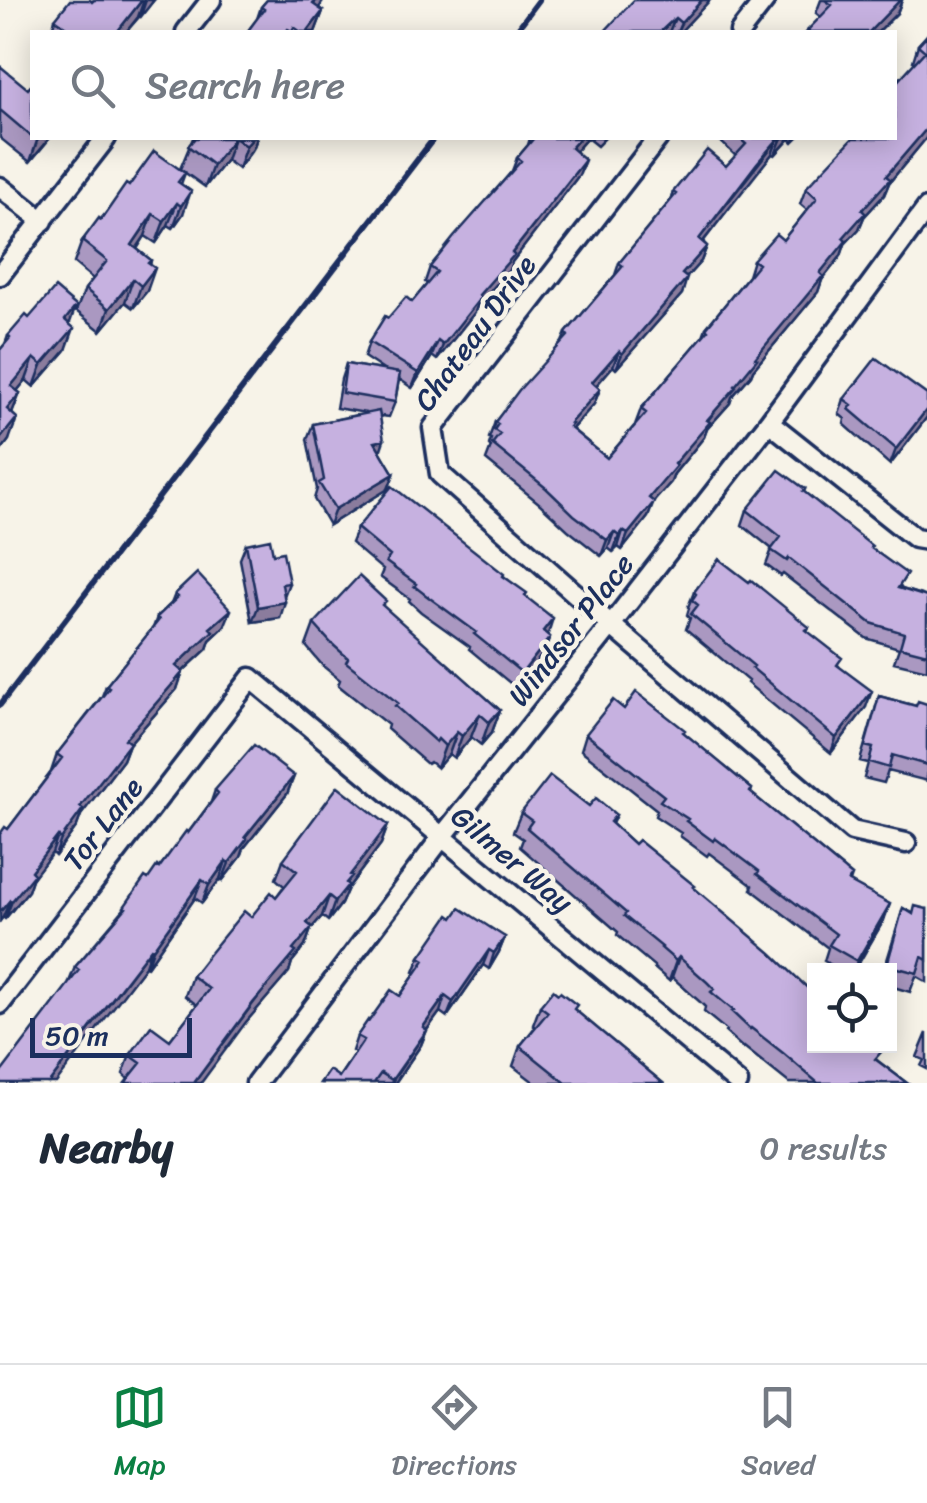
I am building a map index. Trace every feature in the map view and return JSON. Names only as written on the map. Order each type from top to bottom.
[{"type":"street","points":[[188,30],[211,0]]},
{"type":"street","points":[[742,30],[765,0]]},
{"type":"street","points":[[0,275],[104,140]]},
{"type":"street","name":"Chateau Drive","points":[[656,140],[433,428],[440,474],[852,831],[906,842]]},
{"type":"street","points":[[0,187],[43,220]]},
{"type":"street","name":"Windsor Place","points":[[256,1083],[442,837],[768,422],[927,208]]},
{"type":"street","points":[[768,422],[915,538],[927,540]]},
{"type":"street","name":"Gilmer Way","points":[[250,678],[738,1083]]},
{"type":"street","name":"Tor Lane","points":[[0,1004],[250,678]]},
{"type":"building","points":[[70,0],[142,0],[119,30],[70,30],[55,19]]},
{"type":"building","points":[[267,0],[316,0],[313,4],[323,11],[309,30],[248,30],[264,9],[261,7]]},
{"type":"building","points":[[634,0],[702,0],[681,23],[675,18],[662,30],[606,30]]},
{"type":"building","points":[[825,0],[900,0],[871,30],[808,30],[832,5]]},
{"type":"building","points":[[927,35],[927,128],[862,210],[865,213],[820,273],[823,276],[649,498],[654,502],[628,534],[623,531],[619,536],[614,532],[607,540],[492,444],[500,434],[494,430],[498,424],[495,422],[623,266],[619,263],[707,150],[726,166],[746,144],[741,140],[777,140],[699,239],[707,246],[682,274],[687,278],[622,354],[619,351],[592,382],[600,389],[570,423],[569,427],[607,458],[646,413],[641,409],[758,264],[753,260],[776,234],[783,240],[817,198],[806,188],[851,140],[897,140],[897,82],[925,51],[918,45]]},
{"type":"building","points":[[0,66],[28,89],[30,86],[30,135],[0,110]]},
{"type":"building","points":[[193,140],[232,140],[213,165],[188,146]]},
{"type":"building","points":[[532,140],[578,140],[571,148],[585,160],[443,345],[438,341],[418,373],[369,342],[385,316],[388,318],[406,297],[412,302],[437,272],[430,267],[521,161],[517,158]]},
{"type":"building","points":[[154,151],[185,173],[178,182],[191,191],[164,221],[153,214],[132,245],[155,268],[141,286],[133,279],[109,309],[85,289],[107,261],[82,241]]},
{"type":"building","points":[[55,288],[76,306],[65,320],[74,328],[42,365],[34,358],[11,386],[20,393],[7,409],[17,418],[0,439],[0,350],[26,315],[29,318]]},
{"type":"building","points":[[876,358],[927,395],[927,409],[896,449],[849,409],[852,405],[844,399]]},
{"type":"building","points":[[346,364],[400,373],[395,402],[342,393]]},
{"type":"building","points":[[379,411],[384,440],[375,442],[394,474],[335,509],[319,483],[324,480],[313,424]]},
{"type":"building","points":[[779,470],[907,574],[898,588],[927,597],[927,654],[900,647],[904,633],[871,623],[789,558],[787,561],[771,550],[781,537],[747,510]]},
{"type":"building","points":[[392,486],[553,618],[543,631],[550,637],[522,673],[386,562],[390,556],[357,528]]},
{"type":"building","points":[[270,539],[273,554],[283,552],[289,583],[282,584],[285,602],[258,607],[246,544]]},
{"type":"building","points":[[719,559],[809,627],[806,630],[842,658],[837,665],[872,691],[836,738],[691,614],[698,605],[692,600],[694,592]]},
{"type":"building","points":[[197,573],[231,610],[176,666],[183,672],[125,739],[130,743],[80,807],[83,809],[0,912],[0,834],[5,827],[8,829],[62,758],[57,754],[159,620],[157,617]]},
{"type":"building","points":[[359,576],[386,601],[382,605],[500,710],[489,722],[480,714],[462,736],[457,732],[445,746],[346,662],[348,658],[314,624]]},
{"type":"building","points":[[636,692],[852,876],[848,881],[890,904],[857,961],[829,945],[836,934],[757,874],[759,871],[660,801],[664,796],[586,734],[613,700],[624,709]]},
{"type":"building","points":[[879,696],[916,706],[918,701],[927,704],[927,765],[892,755],[889,768],[869,762],[873,748],[865,746]]},
{"type":"building","points":[[254,745],[294,776],[229,863],[226,861],[209,885],[202,880],[49,1083],[0,1083],[0,1074],[79,970],[75,967],[126,908],[145,877],[148,879],[159,868],[188,833],[218,793],[215,790]]},
{"type":"building","points":[[550,776],[589,806],[596,798],[616,815],[610,822],[634,844],[638,840],[695,886],[807,987],[807,1053],[880,1053],[875,1059],[907,1083],[818,1083],[750,1029],[711,992],[714,989],[707,982],[679,957],[676,961],[527,828],[532,821],[521,813]]},
{"type":"building","points":[[338,786],[388,825],[350,875],[348,885],[335,901],[329,896],[307,923],[312,927],[293,950],[296,952],[194,1083],[125,1083],[141,1063],[130,1055],[151,1026],[170,1040],[209,989],[192,976],[209,954],[244,911],[251,917],[271,892],[276,897],[297,871],[283,860]]},
{"type":"building","points":[[915,906],[927,909],[927,960],[922,957],[917,973],[897,968],[897,963],[888,963],[903,908],[913,914]]},
{"type":"building","points":[[460,908],[505,937],[494,953],[489,950],[453,1002],[445,996],[392,1080],[381,1073],[374,1083],[320,1083],[329,1070],[339,1077],[364,1040],[357,1036],[368,1020],[391,990],[400,996],[425,960],[420,957],[449,915],[453,918]]},
{"type":"building","points":[[553,990],[577,1005],[574,1009],[663,1083],[566,1083],[520,1046],[548,1012],[540,1006]]},
{"type":"railway","points":[[516,30],[539,0]]},
{"type":"railway","points":[[0,705],[432,140]]}]
